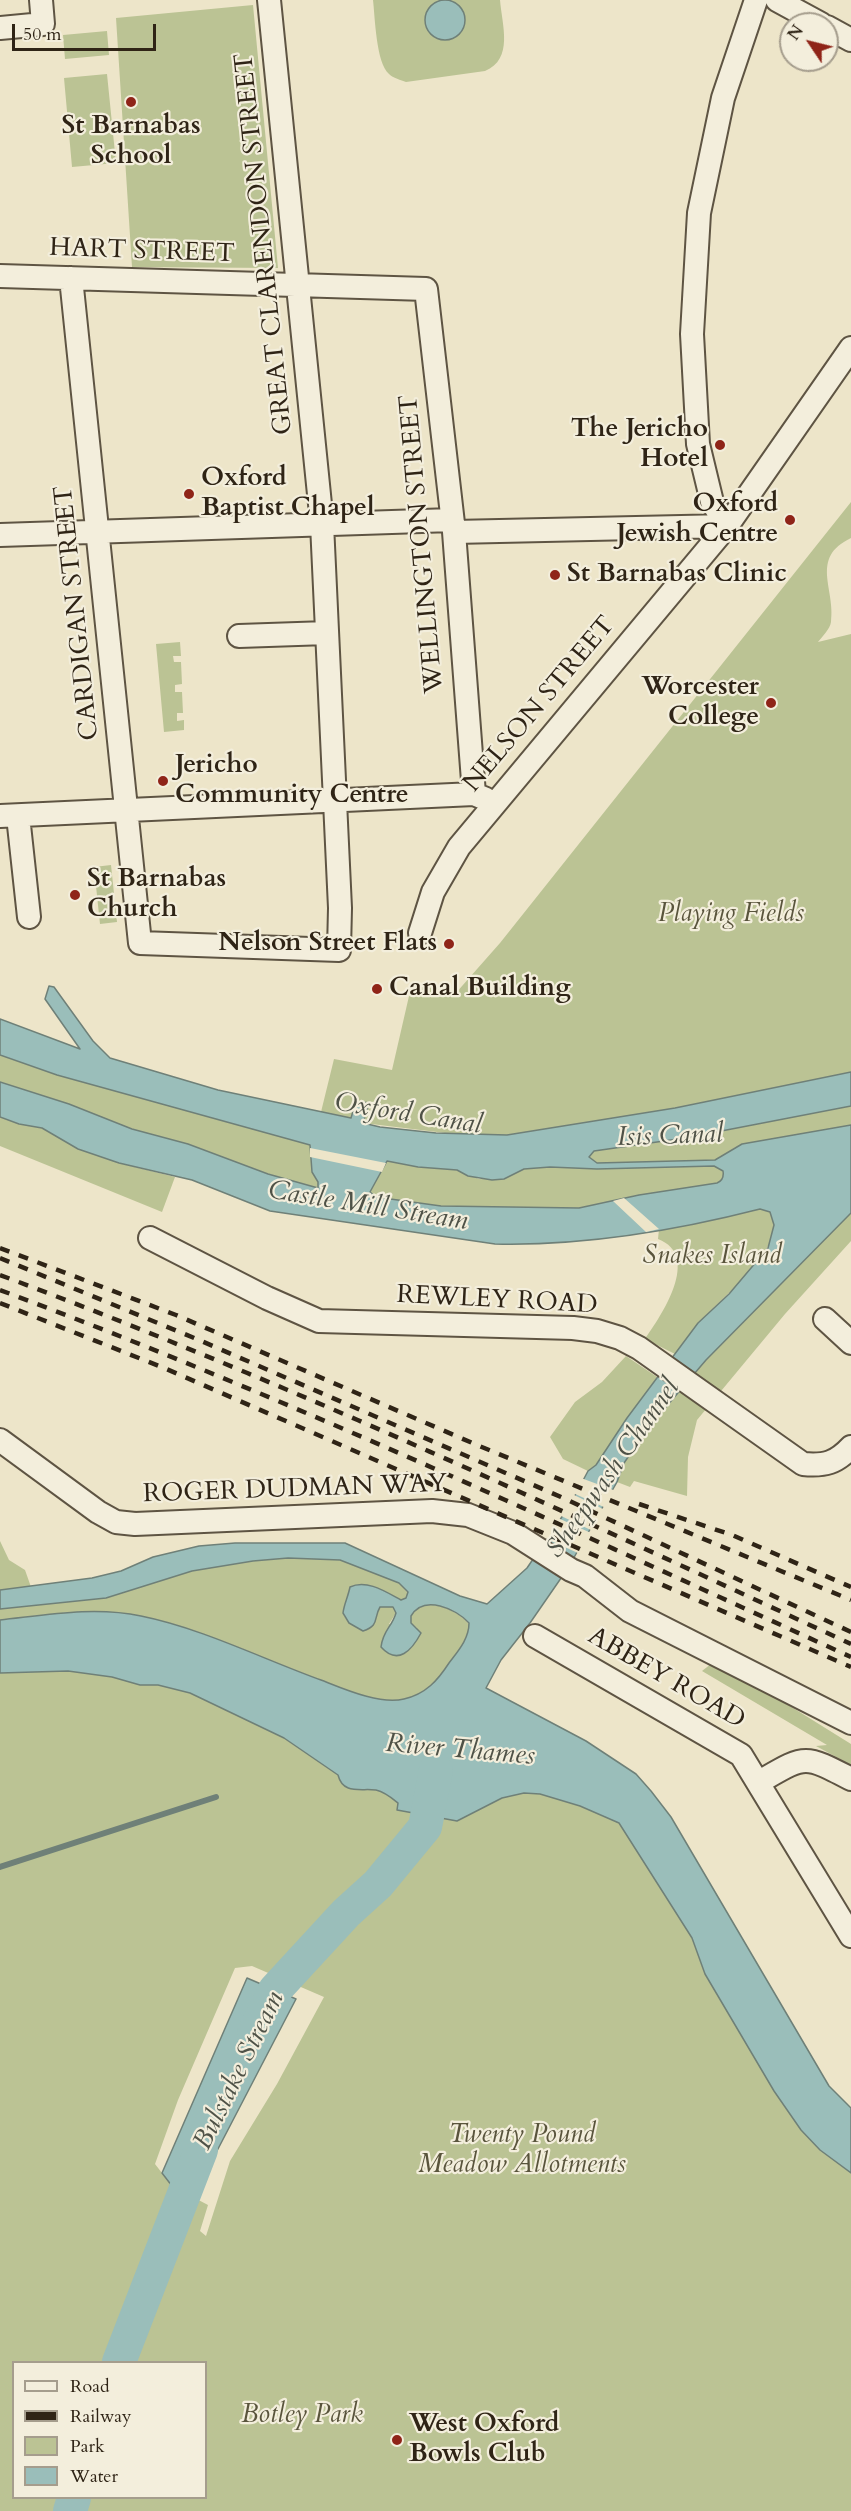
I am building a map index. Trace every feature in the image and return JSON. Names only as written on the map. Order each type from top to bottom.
[{"type":"street","points":[[0,28],[43,24],[40,0]]},
{"type":"street","name":"GREAT CLARENDON STREET","points":[[140,943],[339,950],[322,525],[269,0]]},
{"type":"street","points":[[727,526],[712,502],[698,444],[692,334],[698,224],[723,98],[756,0]]},
{"type":"street","points":[[777,0],[799,12]]},
{"type":"street","name":"HART STREET","points":[[0,276],[426,289]]},
{"type":"street","name":"CARDIGAN STREET","points":[[71,278],[140,943]]},
{"type":"street","name":"WELLINGTON STREET","points":[[426,289],[453,526],[474,794]]},
{"type":"street","name":"NELSON STREET","points":[[420,933],[433,892],[454,856],[495,803],[727,526],[851,348]]},
{"type":"street","points":[[0,535],[322,525],[727,526]]},
{"type":"street","points":[[239,636],[327,633]]},
{"type":"street","points":[[29,916],[9,816],[474,794],[495,803]]},
{"type":"street","name":"REWLEY ROAD","points":[[150,1238],[267,1298],[319,1321],[597,1331],[620,1338],[661,1363],[803,1464],[823,1466],[839,1460],[851,1447]]},
{"type":"street","points":[[825,1319],[851,1343]]},
{"type":"street","name":"ROGER DUDMAN WAY","points":[[0,1440],[98,1512],[116,1522],[135,1524],[432,1511],[468,1515],[527,1540],[571,1570],[585,1576],[630,1611],[851,1723]]},
{"type":"street","name":"ABBEY ROAD","points":[[535,1636],[741,1755],[851,1936]]},
{"type":"street","points":[[759,1782],[796,1761],[817,1761],[851,1779]]},
{"type":"green space","points":[[373,0],[500,0],[504,40],[500,58],[494,66],[485,71],[406,82],[395,78],[389,74],[381,60]]},
{"type":"green space","points":[[253,5],[278,268],[132,267],[116,18]]},
{"type":"green space","points":[[107,31],[109,55],[65,59],[63,35]]},
{"type":"green space","points":[[107,74],[116,163],[72,167],[64,78]]},
{"type":"green space","name":"Worcester College","points":[[851,502],[851,538],[838,546],[831,555],[827,575],[832,610],[831,622],[828,630],[818,642],[851,634],[851,1072],[675,1108],[507,1135],[470,1136],[363,1123],[369,1104],[356,1102],[352,1118],[321,1112],[334,1059],[392,1070],[412,983],[455,994],[500,943]]},
{"type":"green space","points":[[180,642],[181,656],[173,656],[174,662],[181,662],[182,684],[175,685],[175,692],[182,692],[183,713],[177,713],[177,721],[184,720],[184,730],[164,732],[156,644]]},
{"type":"green space","points":[[111,865],[117,922],[100,924],[94,867]]},
{"type":"green space","points":[[0,1055],[57,1075],[310,1145],[312,1172],[318,1182],[318,1188],[268,1174],[188,1144],[132,1129],[69,1104],[0,1082]]},
{"type":"green space","points":[[851,1106],[851,1125],[734,1148],[722,1158],[715,1160],[597,1163],[589,1157],[594,1151],[685,1138]]},
{"type":"green space","points":[[0,1117],[19,1124],[42,1128],[119,1163],[175,1177],[162,1212],[0,1146]]},
{"type":"green space","points":[[387,1161],[418,1167],[457,1170],[479,1179],[504,1179],[524,1169],[550,1167],[597,1169],[714,1166],[723,1171],[723,1175],[717,1183],[639,1195],[579,1208],[441,1206],[376,1197],[370,1192]]},
{"type":"green space","name":"Snakes Island","points":[[761,1209],[770,1212],[774,1226],[772,1238],[744,1278],[695,1327],[675,1354],[645,1339],[668,1302],[677,1272],[677,1259],[671,1247],[658,1239],[659,1229]]},
{"type":"green space","points":[[851,1213],[851,1241],[785,1314],[697,1420],[688,1457],[687,1496],[634,1481],[630,1487],[617,1482],[624,1463],[648,1428],[706,1360]]},
{"type":"green space","points":[[626,1356],[657,1377],[596,1465],[588,1471],[563,1459],[550,1437],[575,1402],[602,1382]]},
{"type":"green space","points":[[0,1541],[9,1560],[25,1570],[31,1587],[0,1590]]},
{"type":"green space","points":[[288,1558],[340,1560],[399,1583],[408,1593],[406,1598],[401,1600],[370,1585],[350,1587],[343,1614],[349,1623],[363,1631],[380,1607],[393,1607],[396,1613],[389,1624],[417,1628],[411,1623],[411,1616],[417,1609],[432,1605],[456,1613],[469,1624],[465,1640],[431,1686],[412,1697],[384,1700],[351,1692],[186,1628],[141,1616],[88,1612],[0,1620],[0,1609],[106,1598],[192,1571]]},
{"type":"green space","points":[[716,1660],[851,1744],[851,1765],[816,1746],[827,1745],[702,1671]]},
{"type":"green space","points":[[68,1671],[112,1677],[140,1685],[158,1685],[190,1693],[284,1738],[338,1775],[344,1786],[359,1790],[376,1790],[385,1794],[398,1803],[398,1810],[457,1821],[502,1798],[524,1793],[540,1794],[580,1806],[619,1823],[692,1938],[705,1974],[774,2091],[801,2130],[820,2150],[851,2173],[851,2511],[0,2511],[0,1673]],"holes":[[[252,1966],[324,1997],[277,2084],[230,2161],[206,2236],[200,2231],[208,2205],[172,2186],[155,2164],[178,2100],[235,1968]]]},
{"type":"water","points":[[445,0],[459,6],[465,20],[459,34],[445,40],[431,34],[425,20],[431,6]]},
{"type":"water","points":[[49,986],[54,987],[93,1041],[110,1058],[218,1090],[351,1118],[356,1101],[369,1103],[363,1123],[436,1133],[507,1135],[675,1108],[851,1072],[851,1106],[685,1138],[594,1151],[589,1157],[597,1163],[715,1160],[742,1144],[851,1125],[851,1213],[706,1360],[648,1428],[624,1463],[617,1482],[568,1568],[501,1660],[486,1688],[586,1741],[636,1774],[671,1817],[829,2086],[851,2108],[851,2173],[820,2150],[801,2130],[774,2091],[705,1974],[692,1938],[619,1823],[580,1806],[540,1794],[524,1793],[502,1798],[457,1821],[397,1810],[398,1803],[385,1794],[376,1790],[359,1790],[344,1786],[338,1775],[284,1738],[190,1693],[158,1685],[140,1685],[112,1677],[68,1671],[0,1673],[0,1620],[70,1612],[106,1612],[141,1616],[186,1628],[340,1688],[373,1698],[394,1700],[419,1694],[436,1681],[459,1649],[465,1640],[469,1623],[448,1609],[432,1605],[424,1606],[417,1609],[411,1616],[411,1623],[421,1633],[413,1645],[404,1654],[387,1653],[381,1647],[396,1613],[393,1607],[380,1607],[374,1624],[363,1631],[349,1623],[343,1613],[350,1587],[370,1585],[401,1600],[406,1598],[408,1592],[399,1583],[340,1560],[288,1558],[253,1561],[192,1571],[106,1598],[0,1609],[0,1590],[92,1578],[121,1571],[153,1557],[199,1546],[235,1543],[345,1543],[460,1596],[487,1604],[527,1568],[570,1505],[588,1471],[596,1465],[627,1418],[698,1323],[729,1294],[768,1248],[774,1225],[770,1212],[760,1209],[695,1224],[595,1240],[495,1244],[270,1211],[192,1180],[119,1163],[78,1149],[42,1128],[19,1124],[0,1117],[0,1082],[69,1104],[132,1129],[188,1144],[268,1174],[318,1188],[318,1182],[312,1172],[310,1145],[57,1075],[0,1055],[0,1019],[80,1049],[45,999]],"holes":[[[387,1161],[418,1167],[457,1170],[468,1176],[492,1180],[504,1179],[524,1169],[550,1167],[597,1169],[714,1166],[723,1173],[717,1183],[639,1195],[579,1208],[441,1206],[376,1197],[370,1192]]]},
{"type":"water","points":[[247,1978],[296,1999],[193,2197],[172,2186],[162,2173]]},
{"type":"pier","points":[[310,1148],[386,1163],[382,1172],[310,1157]]},
{"type":"pier","points":[[624,1198],[659,1229],[646,1232],[613,1201]]},
{"type":"pier","points":[[581,1478],[616,1491],[606,1508],[573,1493]]},
{"type":"pier","points":[[572,1494],[605,1510],[593,1531],[559,1515]]},
{"type":"pier","points":[[558,1518],[591,1533],[580,1554],[545,1538]]},
{"type":"waterway","name":"Bulstake Stream","points":[[254,2033],[275,1990],[346,1913],[378,1884],[425,1827],[436,1770]]},
{"type":"waterway","points":[[0,1867],[216,1797]]},
{"type":"waterway","name":"Bulstake Stream","points":[[119,2361],[201,2150]]},
{"type":"waterway","name":"Bulstake Stream","points":[[70,2511],[74,2499]]},
{"type":"railway","points":[[0,1248],[176,1315],[477,1445],[851,1600]]},
{"type":"railway","points":[[0,1258],[199,1340],[561,1497],[851,1632]]},
{"type":"railway","points":[[0,1275],[323,1405],[429,1451],[851,1644]]},
{"type":"railway","points":[[0,1290],[322,1420],[534,1513],[851,1657]]},
{"type":"railway","points":[[0,1303],[164,1368],[851,1667]]},
{"type":"railway","points":[[639,1504],[732,1535],[851,1587]]},
{"type":"place","name":"St Barnabas School","points":[[131,102]]},
{"type":"place","name":"The Jericho Hotel","points":[[720,445]]},
{"type":"place","name":"Oxford Baptist Chapel","points":[[189,494]]},
{"type":"place","name":"Oxford Jewish Centre","points":[[790,520]]},
{"type":"place","name":"St Barnabas Clinic","points":[[555,575]]},
{"type":"place","name":"Worcester College","points":[[771,703]]},
{"type":"place","name":"Jericho Community Centre","points":[[163,781]]},
{"type":"place","name":"St Barnabas Church","points":[[75,895]]},
{"type":"place","name":"Nelson Street Flats","points":[[449,944]]},
{"type":"place","name":"Canal Building","points":[[377,989]]},
{"type":"place","name":"West Oxford Bowls Club","points":[[397,2440]]},
{"type":"park label","name":"Playing Fields","points":[[731,915]]},
{"type":"park label","name":"Twenty Pound Meadow Allotments","points":[[522,2151]]},
{"type":"park label","name":"Botley Park","points":[[302,2416]]},
{"type":"water label","name":"Oxford Canal","points":[[408,1115]]},
{"type":"water label","name":"Isis Canal","points":[[670,1137]]},
{"type":"water label","name":"Castle Mill Stream","points":[[368,1207]]},
{"type":"water label","name":"Sheepwash Channel","points":[[614,1469]]},
{"type":"water label","name":"River Thames","points":[[460,1751]]}]
